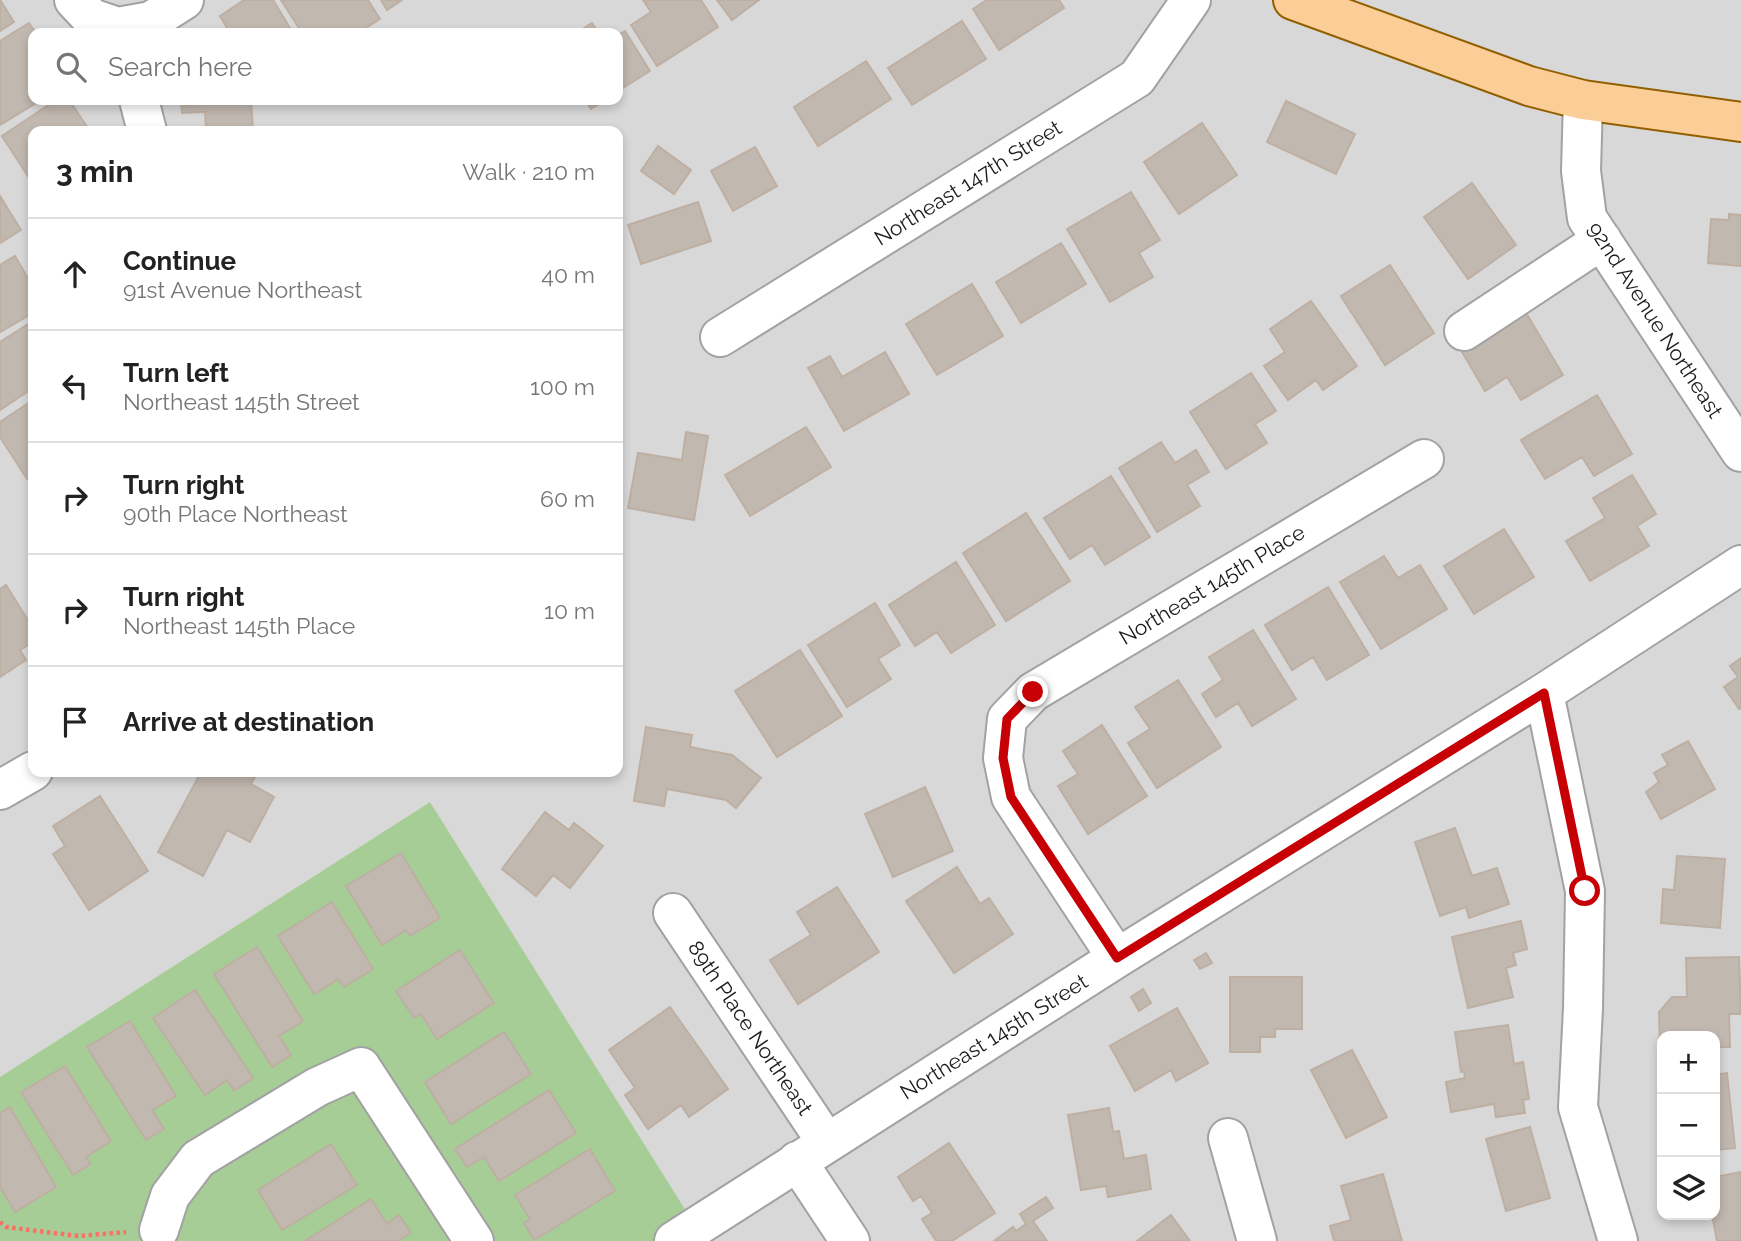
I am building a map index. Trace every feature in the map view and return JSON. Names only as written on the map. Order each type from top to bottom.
[{"type":"main road","points":[[1293,0],[1528,86],[1583,100],[1741,122]]},
{"type":"street","points":[[74,0],[91,18],[114,28]]},
{"type":"street","points":[[126,28],[151,21],[184,0]]},
{"type":"street","name":"Northeast 147th Street","points":[[720,337],[1137,78],[1191,0]]},
{"type":"street","name":"92nd Avenue Northeast","points":[[1583,100],[1583,183],[1587,218],[1741,452]]},
{"type":"street","points":[[140,105],[146,126]]},
{"type":"street","points":[[1464,331],[1602,240]]},
{"type":"street","name":"Northeast 145th Place","points":[[1117,958],[1011,797],[1003,758],[1007,719],[1033,692],[1424,459]]},
{"type":"street","name":"Northeast 145th Street","points":[[674,1241],[1117,958],[1544,693],[1741,565]]},
{"type":"street","points":[[1544,693],[1585,891],[1584,1008],[1578,1107],[1618,1241]]},
{"type":"street","points":[[0,790],[28,774]]},
{"type":"street","name":"89th Place Northeast","points":[[673,913],[812,1152],[850,1241]]},
{"type":"street","points":[[159,1230],[170,1196],[198,1160],[317,1087],[361,1067],[474,1241]]},
{"type":"street","points":[[1228,1138],[1257,1241]]},
{"type":"path","points":[[0,1222],[6,1227],[80,1239],[159,1230]]},
{"type":"shaded area","points":[[0,0],[1741,0],[1741,1241],[667,1241],[430,802],[0,1077]]},
{"type":"green space","points":[[430,802],[696,1227],[673,1241],[0,1241],[0,1077]]},
{"type":"building","points":[[0,0],[14,22],[0,31]]},
{"type":"building","points":[[244,0],[273,0],[290,28],[227,28],[220,16]]},
{"type":"building","points":[[281,0],[368,0],[380,19],[366,28],[299,28]]},
{"type":"building","points":[[381,0],[402,0],[387,10]]},
{"type":"building","points":[[643,0],[701,0],[718,27],[657,66],[631,25],[651,12]]},
{"type":"building","points":[[717,0],[759,0],[732,20]]},
{"type":"building","points":[[987,0],[1059,0],[1064,8],[999,50],[973,9]]},
{"type":"building","points":[[962,21],[986,59],[912,105],[888,68]]},
{"type":"building","points":[[29,23],[32,28],[28,28],[28,105],[33,105],[0,125],[0,41]]},
{"type":"building","points":[[625,31],[650,71],[623,88]]},
{"type":"building","points":[[866,61],[891,99],[818,146],[794,107]]},
{"type":"building","points":[[1286,101],[1355,134],[1336,174],[1267,142]]},
{"type":"building","points":[[48,105],[72,105],[87,126],[28,126],[28,176],[2,136]]},
{"type":"building","points":[[181,105],[251,105],[253,126],[206,126],[205,112],[182,113]]},
{"type":"building","points":[[1202,123],[1237,175],[1179,214],[1144,162]]},
{"type":"building","points":[[658,146],[691,170],[674,194],[641,171]]},
{"type":"building","points":[[755,147],[777,186],[733,211],[711,171]]},
{"type":"building","points":[[1472,183],[1516,245],[1468,279],[1424,217]]},
{"type":"building","points":[[1131,192],[1160,240],[1139,253],[1153,277],[1110,302],[1067,229]]},
{"type":"building","points":[[0,196],[21,230],[0,243]]},
{"type":"building","points":[[698,202],[711,241],[641,264],[628,225]]},
{"type":"building","points":[[1729,214],[1741,215],[1741,266],[1708,263],[1711,219],[1729,220]]},
{"type":"building","points":[[1061,243],[1086,284],[1021,323],[996,282]]},
{"type":"building","points":[[15,256],[28,278],[28,316],[0,332],[0,265]]},
{"type":"building","points":[[1390,265],[1434,333],[1385,365],[1341,296]]},
{"type":"building","points":[[972,284],[1003,336],[937,375],[906,324]]},
{"type":"building","points":[[1311,301],[1357,366],[1323,390],[1316,380],[1288,400],[1264,366],[1285,352],[1270,329]]},
{"type":"building","points":[[1522,306],[1563,375],[1521,400],[1507,377],[1485,391],[1458,345]]},
{"type":"building","points":[[28,324],[28,391],[0,410],[0,342]]},
{"type":"building","points":[[885,352],[909,394],[844,431],[808,368],[830,356],[842,377]]},
{"type":"building","points":[[1251,373],[1276,411],[1255,424],[1267,443],[1226,469],[1190,412]]},
{"type":"building","points":[[1597,395],[1632,454],[1594,476],[1582,457],[1545,479],[1521,440]]},
{"type":"building","points":[[28,403],[27,479],[0,437],[0,422]]},
{"type":"building","points":[[806,427],[831,467],[750,516],[725,475]]},
{"type":"building","points":[[686,432],[708,436],[694,520],[628,508],[638,453],[682,460]]},
{"type":"building","points":[[1161,442],[1175,463],[1196,450],[1209,472],[1187,485],[1200,506],[1157,532],[1119,468]]},
{"type":"building","points":[[1632,475],[1656,514],[1637,526],[1649,546],[1590,581],[1566,541],[1605,518],[1593,498]]},
{"type":"building","points":[[1111,476],[1150,537],[1105,565],[1092,545],[1070,559],[1044,518]]},
{"type":"building","points":[[1026,513],[1070,581],[1006,621],[963,553]]},
{"type":"building","points":[[1504,529],[1534,577],[1474,614],[1444,566]]},
{"type":"building","points":[[1384,556],[1398,578],[1420,565],[1447,609],[1381,649],[1340,582]]},
{"type":"building","points":[[956,562],[995,625],[951,653],[937,632],[915,646],[889,605]]},
{"type":"building","points":[[6,585],[28,620],[28,645],[20,650],[26,660],[0,677],[0,589]]},
{"type":"building","points":[[1328,587],[1369,655],[1327,680],[1313,657],[1292,670],[1265,625]]},
{"type":"building","points":[[875,603],[900,645],[878,659],[891,679],[847,707],[808,645]]},
{"type":"building","points":[[1253,630],[1296,699],[1252,726],[1238,703],[1216,717],[1202,694],[1223,680],[1209,657]]},
{"type":"building","points":[[800,650],[842,716],[777,757],[735,691]]},
{"type":"building","points":[[1741,658],[1739,709],[1724,687],[1738,677],[1730,666]]},
{"type":"building","points":[[1178,680],[1221,747],[1157,788],[1128,743],[1150,729],[1135,707]]},
{"type":"building","points":[[1102,725],[1147,796],[1088,834],[1058,786],[1078,774],[1063,751]]},
{"type":"building","points":[[646,727],[692,735],[690,747],[732,755],[761,778],[736,808],[726,800],[667,789],[664,806],[634,801]]},
{"type":"building","points":[[1688,741],[1715,789],[1661,819],[1646,792],[1659,782],[1654,773],[1668,765],[1662,755]]},
{"type":"building","points":[[198,777],[255,777],[251,784],[274,797],[250,842],[227,830],[203,876],[158,852]]},
{"type":"building","points":[[925,787],[953,851],[893,877],[865,814]]},
{"type":"building","points":[[100,796],[148,871],[89,910],[53,854],[65,846],[53,826]]},
{"type":"building","points":[[545,812],[569,830],[574,823],[603,846],[570,888],[553,875],[536,896],[502,869]]},
{"type":"building","points":[[1455,828],[1472,876],[1497,868],[1509,904],[1469,918],[1466,907],[1440,916],[1415,842]]},
{"type":"building","points":[[401,853],[440,918],[410,936],[406,930],[382,945],[346,886]]},
{"type":"building","points":[[1677,856],[1725,859],[1720,928],[1661,923],[1663,889],[1674,890]]},
{"type":"building","points":[[957,867],[980,904],[989,898],[1013,934],[954,973],[906,901]]},
{"type":"building","points":[[837,887],[879,952],[798,1004],[770,960],[811,935],[797,912]]},
{"type":"building","points":[[332,902],[373,969],[344,987],[338,979],[314,994],[278,936]]},
{"type":"building","points":[[1521,921],[1527,949],[1513,953],[1516,965],[1506,968],[1513,997],[1468,1008],[1452,937]]},
{"type":"building","points":[[257,947],[303,1021],[279,1036],[291,1055],[272,1067],[214,974]]},
{"type":"building","points":[[460,950],[494,1003],[437,1039],[421,1014],[414,1018],[396,991]]},
{"type":"building","points":[[1206,953],[1212,963],[1200,969],[1194,960]]},
{"type":"building","points":[[1739,957],[1741,1014],[1729,1014],[1730,1047],[1720,1047],[1720,1031],[1660,1031],[1659,1012],[1672,997],[1687,997],[1686,958]]},
{"type":"building","points":[[1230,977],[1302,977],[1302,1029],[1275,1029],[1275,1037],[1260,1037],[1260,1052],[1230,1052]]},
{"type":"building","points":[[1143,989],[1151,1003],[1139,1011],[1131,997]]},
{"type":"building","points":[[195,990],[253,1078],[234,1091],[227,1080],[205,1095],[153,1018]]},
{"type":"building","points":[[670,1007],[728,1089],[689,1117],[681,1105],[648,1129],[625,1095],[635,1088],[609,1050]]},
{"type":"building","points":[[1177,1008],[1208,1063],[1176,1081],[1171,1070],[1135,1091],[1110,1046]]},
{"type":"building","points":[[130,1021],[176,1096],[152,1110],[164,1129],[146,1140],[87,1047]]},
{"type":"building","points":[[1508,1025],[1514,1064],[1523,1062],[1529,1099],[1523,1100],[1525,1113],[1496,1117],[1494,1104],[1451,1112],[1446,1082],[1465,1078],[1464,1071],[1461,1072],[1455,1032]]},
{"type":"building","points":[[504,1032],[531,1074],[451,1124],[425,1082]]},
{"type":"building","points":[[1352,1050],[1387,1117],[1346,1138],[1311,1070]]},
{"type":"building","points":[[65,1066],[111,1141],[86,1157],[91,1164],[73,1175],[21,1092]]},
{"type":"building","points":[[1727,1073],[1735,1148],[1720,1150],[1720,1074]]},
{"type":"building","points":[[549,1090],[576,1133],[499,1181],[484,1157],[467,1167],[455,1149]]},
{"type":"building","points":[[10,1107],[56,1187],[15,1212],[0,1187],[0,1113]]},
{"type":"building","points":[[1109,1108],[1113,1132],[1119,1131],[1124,1159],[1146,1155],[1151,1189],[1108,1197],[1106,1186],[1081,1190],[1068,1115]]},
{"type":"building","points":[[1530,1127],[1550,1198],[1506,1211],[1486,1139]]},
{"type":"building","points":[[949,1143],[995,1213],[952,1241],[936,1241],[922,1219],[932,1213],[921,1196],[913,1201],[898,1177]]},
{"type":"building","points":[[331,1144],[357,1185],[282,1230],[258,1190]]},
{"type":"building","points":[[590,1149],[615,1191],[534,1240],[524,1223],[530,1219],[515,1195]]},
{"type":"building","points":[[1741,1172],[1741,1241],[1717,1241],[1713,1220],[1720,1220],[1720,1176]]},
{"type":"building","points":[[1383,1174],[1402,1241],[1334,1241],[1330,1226],[1351,1220],[1341,1186]]},
{"type":"building","points":[[1046,1197],[1053,1208],[1033,1221],[1047,1241],[994,1241],[1013,1227],[1016,1231],[1026,1224],[1020,1214]]},
{"type":"building","points":[[371,1199],[387,1224],[399,1215],[411,1233],[398,1241],[305,1241]]},
{"type":"building","points":[[1171,1215],[1190,1241],[1137,1241]]},
{"type":"route","points":[[1033,692],[1007,719],[1003,758],[1011,797],[1117,958],[1544,693],[1585,891]]}]
